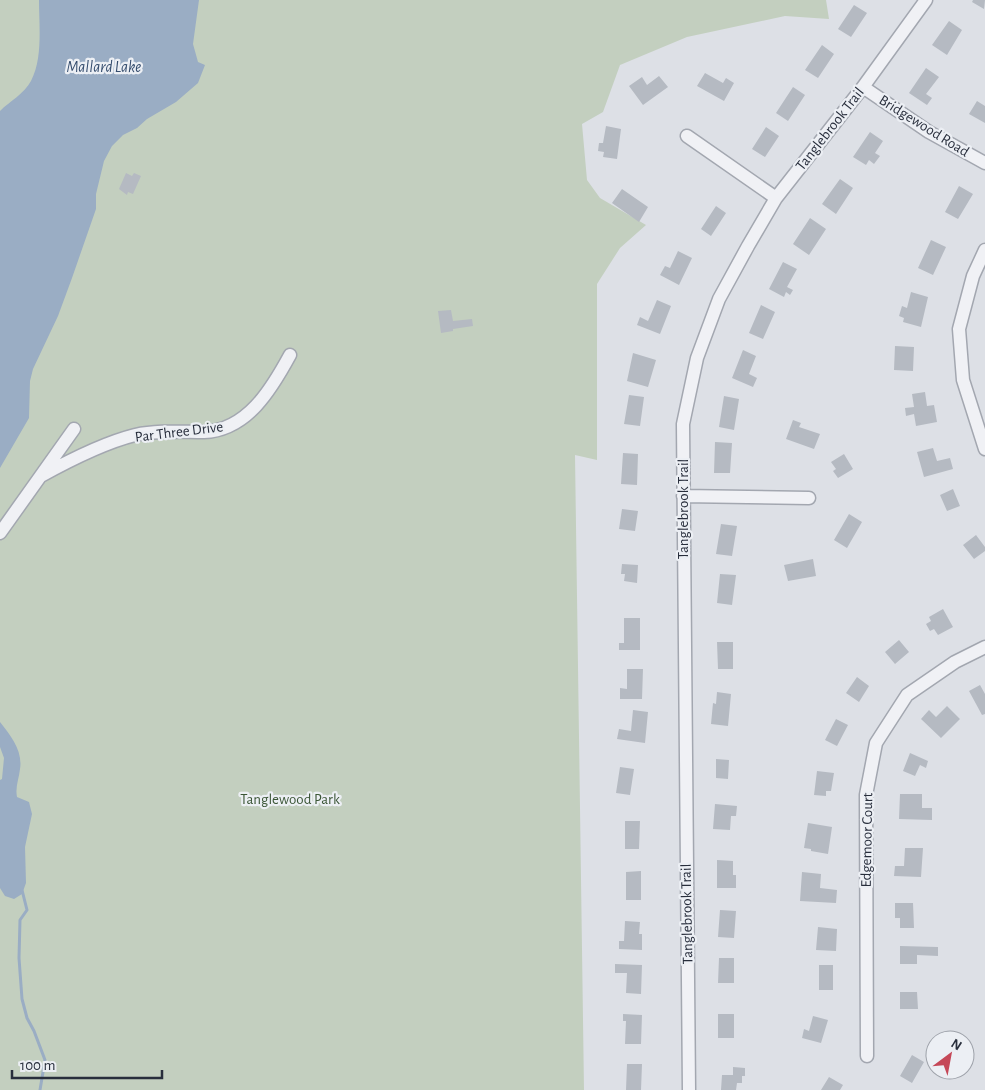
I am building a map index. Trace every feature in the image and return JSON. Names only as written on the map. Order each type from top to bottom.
[{"type":"street","name":"Tanglebrook Trail","points":[[689,1090],[683,424],[697,358],[719,299],[776,198],[863,88],[926,0]]},
{"type":"street","name":"Bridgewood Road","points":[[863,88],[929,132],[985,163]]},
{"type":"street","points":[[686,136],[776,198]]},
{"type":"street","points":[[985,250],[973,276],[959,329],[963,380],[985,449]]},
{"type":"street","name":"Par Three Drive","points":[[41,476],[62,464],[133,436],[174,431],[204,432],[222,430],[248,415],[277,379],[290,355]]},
{"type":"street","points":[[0,533],[74,429]]},
{"type":"street","points":[[683,496],[809,498]]},
{"type":"street","name":"Edgemoor Court","points":[[867,1056],[866,795],[876,743],[907,695],[955,662],[985,647]]},
{"type":"green space","name":"Tanglewood Park","points":[[0,0],[826,0],[829,19],[785,16],[687,37],[620,65],[603,112],[582,124],[587,180],[600,198],[646,225],[620,248],[597,284],[597,460],[575,455],[584,1090],[0,1090]]},
{"type":"water","name":"Mallard Lake","points":[[39,0],[199,0],[193,44],[198,62],[205,65],[198,83],[176,102],[123,135],[112,146],[104,161],[96,194],[96,209],[58,316],[33,369],[30,381],[29,418],[0,468],[0,111],[25,90],[35,72],[39,52]]},
{"type":"water","points":[[0,722],[12,738],[20,756],[17,797],[29,802],[32,814],[25,847],[26,883],[22,894],[14,899],[5,896],[0,888],[0,780],[2,779],[4,758],[0,747]]},
{"type":"building","points":[[973,0],[985,0],[984,9],[972,2]]},
{"type":"building","points":[[854,5],[867,13],[851,37],[838,29]]},
{"type":"building","points":[[949,21],[962,30],[947,55],[932,45]]},
{"type":"building","points":[[822,45],[834,54],[818,78],[805,70]]},
{"type":"building","points":[[926,68],[939,77],[926,94],[932,98],[927,105],[909,93]]},
{"type":"building","points":[[705,73],[723,83],[726,78],[734,83],[724,101],[697,86]]},
{"type":"building","points":[[659,76],[668,87],[643,105],[629,86],[642,77],[647,85]]},
{"type":"building","points":[[793,87],[805,95],[788,121],[776,113]]},
{"type":"building","points":[[977,101],[985,106],[985,123],[969,114]]},
{"type":"building","points":[[606,126],[621,129],[617,159],[603,157],[604,152],[598,151],[599,143],[603,143]]},
{"type":"building","points":[[766,127],[779,136],[765,157],[752,149]]},
{"type":"building","points":[[870,132],[883,141],[875,153],[880,156],[874,164],[869,160],[866,165],[853,157]]},
{"type":"building","points":[[126,173],[132,176],[134,173],[141,176],[133,194],[128,192],[127,195],[119,189]]},
{"type":"building","points":[[840,179],[853,188],[836,214],[822,204]]},
{"type":"building","points":[[959,186],[973,194],[958,219],[945,212]]},
{"type":"building","points":[[622,189],[648,207],[639,222],[612,203]]},
{"type":"building","points":[[716,206],[726,213],[711,236],[701,229]]},
{"type":"building","points":[[810,218],[826,229],[809,255],[793,244]]},
{"type":"building","points":[[931,240],[946,247],[933,275],[918,268]]},
{"type":"building","points":[[678,251],[692,258],[679,285],[660,275],[665,266],[670,268]]},
{"type":"building","points":[[783,262],[797,269],[787,287],[793,290],[790,295],[786,292],[784,297],[769,289]]},
{"type":"building","points":[[911,292],[928,297],[921,327],[903,322],[904,318],[899,316],[902,306],[907,308]]},
{"type":"building","points":[[657,300],[671,306],[660,334],[637,325],[640,317],[648,321]]},
{"type":"building","points":[[761,305],[775,312],[763,339],[749,333]]},
{"type":"building","points":[[451,310],[453,321],[472,319],[473,326],[441,333],[438,311]]},
{"type":"building","points":[[895,346],[914,347],[913,371],[894,370]]},
{"type":"building","points":[[743,350],[756,356],[749,374],[757,378],[753,387],[732,378]]},
{"type":"building","points":[[633,353],[656,360],[648,387],[627,381]]},
{"type":"building","points":[[925,392],[927,406],[934,405],[937,422],[916,426],[914,414],[906,416],[905,408],[914,407],[912,394]]},
{"type":"building","points":[[629,395],[644,397],[640,426],[624,424]]},
{"type":"building","points":[[724,396],[739,399],[734,430],[719,427]]},
{"type":"building","points":[[793,420],[801,423],[799,427],[820,434],[814,449],[786,439]]},
{"type":"building","points":[[715,442],[732,443],[730,473],[714,473]]},
{"type":"building","points":[[933,448],[937,461],[950,458],[953,469],[924,477],[917,452]]},
{"type":"building","points":[[623,453],[638,454],[637,485],[621,484]]},
{"type":"building","points":[[844,454],[853,469],[838,478],[833,471],[836,469],[831,462]]},
{"type":"building","points":[[953,489],[960,506],[947,511],[940,495]]},
{"type":"building","points":[[622,509],[638,511],[635,531],[619,529]]},
{"type":"building","points":[[849,514],[862,522],[847,548],[834,540]]},
{"type":"building","points":[[721,524],[737,526],[732,556],[716,554]]},
{"type":"building","points":[[976,535],[985,547],[985,551],[974,559],[963,545]]},
{"type":"building","points":[[813,559],[816,576],[788,581],[784,565]]},
{"type":"building","points":[[622,564],[638,565],[637,583],[624,581],[625,574],[621,574]]},
{"type":"building","points":[[720,574],[736,575],[732,605],[717,603]]},
{"type":"building","points":[[943,609],[953,627],[938,635],[934,629],[930,631],[926,624],[931,621],[929,617]]},
{"type":"building","points":[[624,618],[640,618],[640,650],[619,650],[619,643],[624,643]]},
{"type":"building","points":[[899,640],[909,652],[895,664],[885,652]]},
{"type":"building","points":[[717,642],[733,642],[733,669],[718,669]]},
{"type":"building","points":[[627,669],[643,669],[642,699],[620,699],[620,688],[627,689]]},
{"type":"building","points":[[857,677],[869,686],[859,702],[846,693]]},
{"type":"building","points":[[980,685],[985,694],[985,714],[982,715],[969,691]]},
{"type":"building","points":[[717,692],[731,694],[728,726],[711,724],[713,703],[716,704]]},
{"type":"building","points":[[947,706],[960,719],[941,738],[921,719],[929,710],[936,717]]},
{"type":"building","points":[[633,710],[648,712],[645,743],[617,739],[619,729],[631,731]]},
{"type":"building","points":[[836,719],[848,725],[837,746],[825,740]]},
{"type":"building","points":[[910,753],[928,761],[926,768],[920,765],[915,776],[903,771]]},
{"type":"building","points":[[716,759],[729,760],[728,779],[716,778]]},
{"type":"building","points":[[620,767],[634,769],[630,795],[616,793]]},
{"type":"building","points":[[817,771],[834,773],[831,791],[826,791],[826,796],[814,795]]},
{"type":"building","points":[[900,794],[922,794],[922,808],[932,808],[932,820],[899,819]]},
{"type":"building","points":[[715,804],[737,806],[736,816],[731,816],[730,830],[713,829]]},
{"type":"building","points":[[625,821],[640,821],[639,849],[625,849]]},
{"type":"building","points":[[808,823],[832,827],[828,854],[804,848]]},
{"type":"building","points":[[905,848],[923,848],[921,877],[894,876],[895,866],[904,866]]},
{"type":"building","points":[[717,860],[733,861],[733,875],[736,875],[736,888],[717,888]]},
{"type":"building","points":[[641,871],[641,900],[626,900],[626,872]]},
{"type":"building","points":[[802,872],[821,874],[820,888],[837,890],[836,903],[800,901]]},
{"type":"building","points":[[895,903],[913,903],[914,928],[900,928],[900,918],[895,918]]},
{"type":"building","points":[[720,910],[736,911],[734,938],[718,937]]},
{"type":"building","points":[[625,921],[640,922],[639,934],[642,934],[642,950],[619,949],[619,941],[624,941]]},
{"type":"building","points":[[818,927],[837,929],[836,951],[816,950]]},
{"type":"building","points":[[900,946],[938,947],[938,956],[917,955],[917,964],[900,964]]},
{"type":"building","points":[[719,958],[734,958],[734,983],[718,983]]},
{"type":"building","points":[[615,964],[642,965],[641,994],[626,993],[627,973],[615,973]]},
{"type":"building","points":[[819,965],[833,965],[833,990],[819,990]]},
{"type":"building","points":[[900,992],[917,992],[918,1009],[900,1009]]},
{"type":"building","points":[[623,1014],[642,1015],[641,1044],[625,1044],[626,1021],[623,1021]]},
{"type":"building","points":[[718,1014],[734,1014],[734,1038],[718,1038]]},
{"type":"building","points":[[813,1016],[828,1020],[821,1043],[802,1038],[804,1029],[809,1031]]},
{"type":"building","points":[[912,1055],[924,1062],[912,1083],[900,1076]]},
{"type":"building","points":[[627,1064],[642,1064],[641,1090],[626,1090]]},
{"type":"building","points":[[733,1067],[745,1068],[745,1076],[742,1076],[742,1083],[737,1083],[736,1090],[721,1090],[722,1075],[733,1075]]},
{"type":"building","points":[[829,1077],[843,1085],[840,1090],[821,1090]]},
{"type":"waterway","points":[[22,890],[27,910],[20,920],[19,958],[22,999],[27,1018],[45,1060],[40,1090]]}]
